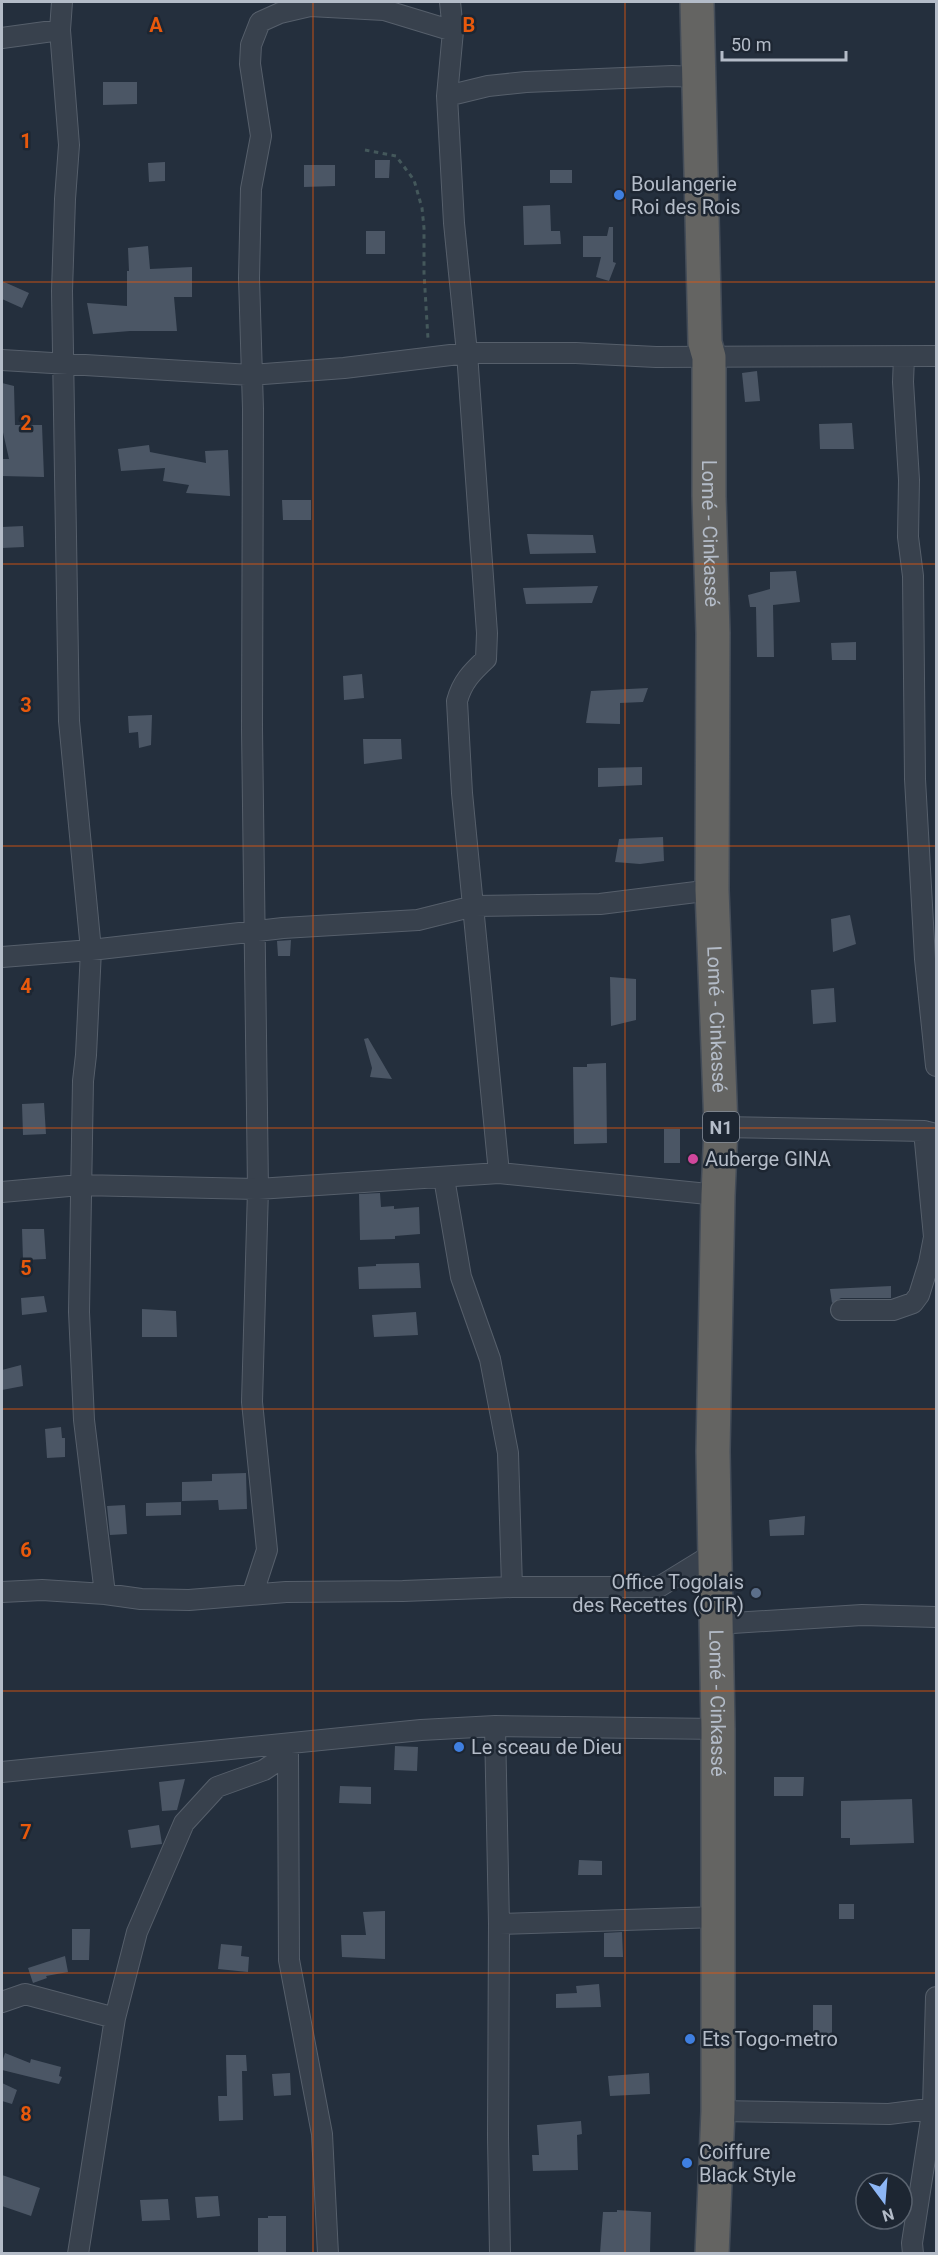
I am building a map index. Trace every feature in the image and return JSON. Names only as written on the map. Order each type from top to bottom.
[{"type":"highway","name":"Lomé - Cinkassé","points":[[697,2],[705,343],[709,357],[709,496],[713,633],[712,890],[721,1127],[713,1451],[718,1729],[718,2111],[712,2253]]},
{"type":"street","points":[[62,2],[60,30],[69,145],[62,280],[69,721],[91,950],[86,1055],[82,1082],[79,1312],[84,1420],[105,1594]]},
{"type":"street","points":[[450,2],[453,31],[447,96],[454,222],[467,353],[487,633],[486,659],[470,674],[460,688],[457,701],[462,793],[499,1173]]},
{"type":"street","points":[[253,1593],[267,1550],[252,1402],[258,1189],[252,729],[254,409],[249,278],[251,189],[261,136],[250,64],[251,45],[260,22],[280,13],[310,6],[384,10],[453,31]]},
{"type":"street","points":[[2,38],[60,30]]},
{"type":"street","points":[[447,96],[488,86],[526,82],[699,77]]},
{"type":"street","points":[[2,360],[251,375],[344,369],[467,353],[576,352],[656,357],[936,356]]},
{"type":"street","points":[[904,357],[909,537],[913,576],[915,778],[925,959],[936,1066]]},
{"type":"street","points":[[2,957],[91,950],[283,928],[418,920],[474,906],[600,904],[712,890]]},
{"type":"street","points":[[721,1127],[930,1132],[933,1237],[929,1263],[919,1296],[913,1303],[893,1310],[841,1310]]},
{"type":"street","points":[[2,1192],[81,1185],[258,1189],[499,1173],[718,1195]]},
{"type":"street","points":[[444,1178],[461,1277],[490,1359],[508,1453],[512,1587]]},
{"type":"street","points":[[2,1592],[42,1590],[141,1599],[189,1600],[253,1593],[512,1587],[659,1587],[716,1552]]},
{"type":"street","points":[[717,1624],[862,1615],[936,1617]]},
{"type":"street","points":[[2,1772],[288,1749],[421,1730],[495,1726],[718,1729]]},
{"type":"street","points":[[495,1726],[499,1924],[500,2253]]},
{"type":"street","points":[[78,2253],[115,2018],[137,1932],[184,1823],[217,1787],[264,1770],[288,1749]]},
{"type":"street","points":[[288,1749],[289,1960],[322,2134],[328,2253]]},
{"type":"street","points":[[499,1924],[718,1917]]},
{"type":"street","points":[[2,2002],[25,1994],[115,2018]]},
{"type":"street","points":[[913,2253],[912,2243],[935,2108],[936,1997]]},
{"type":"street","points":[[718,2111],[889,2114],[935,2108]]},
{"type":"path","points":[[365,150],[396,156],[414,180],[422,208],[424,228],[429,359]]},
{"type":"building","points":[[103,82],[137,82],[137,104],[103,105]]},
{"type":"building","points":[[375,160],[390,160],[389,178],[375,178]]},
{"type":"building","points":[[165,162],[165,181],[149,182],[148,163]]},
{"type":"building","points":[[304,165],[335,165],[335,186],[304,187]]},
{"type":"building","points":[[550,170],[572,170],[572,183],[550,183]]},
{"type":"building","points":[[550,205],[551,231],[560,231],[561,244],[524,245],[523,206]]},
{"type":"building","points":[[609,227],[613,227],[613,262],[616,263],[609,281],[596,277],[601,257],[583,257],[583,236],[607,236]]},
{"type":"building","points":[[366,231],[385,231],[385,254],[366,254]]},
{"type":"building","points":[[148,246],[150,269],[192,267],[192,297],[174,297],[177,331],[93,334],[87,303],[127,306],[128,248]]},
{"type":"building","points":[[2,281],[29,293],[22,308],[2,299]]},
{"type":"building","points":[[757,371],[760,401],[745,402],[742,373]]},
{"type":"building","points":[[2,383],[14,386],[15,425],[42,425],[44,477],[2,476],[2,459],[9,459],[2,428]]},
{"type":"building","points":[[852,423],[854,449],[820,449],[819,424]]},
{"type":"building","points":[[149,445],[150,452],[206,463],[205,451],[228,450],[230,496],[186,493],[189,485],[163,481],[165,468],[121,471],[118,449]]},
{"type":"building","points":[[282,500],[311,500],[311,520],[283,520]]},
{"type":"building","points":[[23,526],[24,547],[2,548],[2,527]]},
{"type":"building","points":[[527,534],[593,535],[596,553],[530,554]]},
{"type":"building","points":[[796,571],[800,602],[773,605],[774,657],[757,657],[756,607],[750,607],[748,595],[770,589],[770,572]]},
{"type":"building","points":[[598,586],[592,603],[526,604],[523,588]]},
{"type":"building","points":[[856,642],[856,660],[832,660],[831,643]]},
{"type":"building","points":[[362,674],[364,698],[344,700],[343,676]]},
{"type":"building","points":[[648,688],[643,702],[620,703],[620,724],[586,723],[591,691]]},
{"type":"building","points":[[152,715],[151,745],[139,748],[138,732],[129,733],[128,716]]},
{"type":"building","points":[[363,739],[401,739],[402,759],[364,764]]},
{"type":"building","points":[[642,767],[642,785],[598,787],[598,768]]},
{"type":"building","points":[[663,837],[664,861],[640,864],[615,862],[619,839]]},
{"type":"building","points":[[850,915],[856,944],[833,952],[831,919]]},
{"type":"building","points":[[291,940],[290,956],[278,956],[277,941]]},
{"type":"building","points":[[610,977],[636,979],[636,1020],[611,1026]]},
{"type":"building","points":[[834,988],[836,1022],[813,1024],[811,990]]},
{"type":"building","points":[[368,1038],[392,1079],[370,1077],[372,1068],[364,1039]]},
{"type":"building","points":[[606,1063],[607,1143],[574,1144],[573,1067]]},
{"type":"building","points":[[44,1103],[46,1134],[23,1135],[22,1104]]},
{"type":"building","points":[[664,1129],[680,1129],[680,1163],[664,1163]]},
{"type":"building","points":[[380,1193],[381,1207],[394,1206],[394,1209],[419,1207],[420,1234],[395,1236],[395,1239],[360,1240],[359,1194]]},
{"type":"building","points":[[22,1229],[44,1229],[46,1259],[23,1260]]},
{"type":"building","points":[[419,1263],[421,1288],[359,1289],[358,1267],[376,1266],[376,1264]]},
{"type":"building","points":[[891,1286],[891,1298],[841,1298],[832,1303],[830,1289]]},
{"type":"building","points":[[44,1296],[47,1312],[22,1315],[21,1298]]},
{"type":"building","points":[[142,1309],[176,1311],[177,1337],[142,1337]]},
{"type":"building","points":[[416,1312],[418,1335],[374,1337],[372,1315]]},
{"type":"building","points":[[21,1365],[23,1386],[2,1390],[2,1370]]},
{"type":"building","points":[[61,1427],[62,1438],[65,1438],[65,1457],[47,1458],[45,1429]]},
{"type":"building","points":[[246,1473],[247,1509],[219,1510],[218,1500],[182,1501],[182,1482],[212,1481],[212,1474]]},
{"type":"building","points":[[181,1502],[181,1515],[146,1516],[146,1503]]},
{"type":"building","points":[[125,1505],[127,1534],[110,1535],[107,1506]]},
{"type":"building","points":[[805,1516],[804,1535],[770,1536],[769,1520]]},
{"type":"building","points":[[395,1746],[418,1747],[417,1771],[394,1770]]},
{"type":"building","points":[[774,1777],[804,1777],[803,1796],[774,1796]]},
{"type":"building","points":[[185,1779],[177,1810],[162,1811],[159,1782]]},
{"type":"building","points":[[340,1786],[371,1787],[371,1804],[339,1803]]},
{"type":"building","points":[[912,1799],[914,1843],[850,1845],[850,1838],[841,1838],[841,1801]]},
{"type":"building","points":[[159,1825],[162,1844],[131,1848],[128,1830]]},
{"type":"building","points":[[579,1860],[602,1861],[602,1875],[578,1875]]},
{"type":"building","points":[[839,1904],[854,1904],[854,1919],[839,1919]]},
{"type":"building","points":[[385,1911],[385,1959],[342,1957],[341,1935],[366,1935],[363,1912]]},
{"type":"building","points":[[72,1929],[90,1929],[89,1960],[72,1960]]},
{"type":"building","points":[[622,1932],[623,1957],[604,1957],[604,1933]]},
{"type":"building","points":[[221,1944],[242,1946],[241,1956],[249,1957],[248,1972],[218,1969]]},
{"type":"building","points":[[65,1956],[68,1972],[46,1976],[47,1978],[33,1983],[28,1968]]},
{"type":"building","points":[[599,1984],[601,2007],[556,2008],[556,1994],[577,1993],[576,1986]]},
{"type":"building","points":[[813,2005],[832,2005],[832,2035],[813,2035]]},
{"type":"building","points":[[5,2053],[30,2063],[31,2059],[61,2067],[59,2076],[62,2077],[59,2084],[2,2070]]},
{"type":"building","points":[[226,2055],[246,2055],[247,2071],[242,2071],[243,2120],[219,2121],[218,2096],[227,2096]]},
{"type":"building","points":[[290,2073],[291,2095],[274,2096],[272,2074]]},
{"type":"building","points":[[649,2073],[650,2094],[610,2096],[608,2076]]},
{"type":"building","points":[[2,2083],[17,2090],[12,2104],[2,2101]]},
{"type":"building","points":[[581,2121],[582,2134],[577,2135],[578,2170],[533,2171],[532,2155],[539,2155],[537,2125]]},
{"type":"building","points":[[2,2175],[40,2188],[31,2216],[2,2206]]},
{"type":"building","points":[[218,2196],[220,2216],[197,2218],[195,2197]]},
{"type":"building","points":[[168,2199],[170,2220],[142,2221],[140,2200]]},
{"type":"building","points":[[617,2210],[651,2212],[650,2253],[600,2253],[603,2212],[617,2212]]},
{"type":"building","points":[[268,2216],[286,2216],[286,2253],[258,2253],[258,2218],[268,2218]]},
{"type":"place","name":"Boulangerie Roi des Rois","points":[[619,195]]},
{"type":"place","name":"Auberge GINA","points":[[693,1159]]},
{"type":"place","name":"Office Togolais des Recettes (OTR)","points":[[756,1593]]},
{"type":"place","name":"Le sceau de Dieu","points":[[459,1747]]},
{"type":"place","name":"Ets Togo-metro","points":[[690,2039]]},
{"type":"place","name":"Coiffure Black Style","points":[[687,2163]]}]
